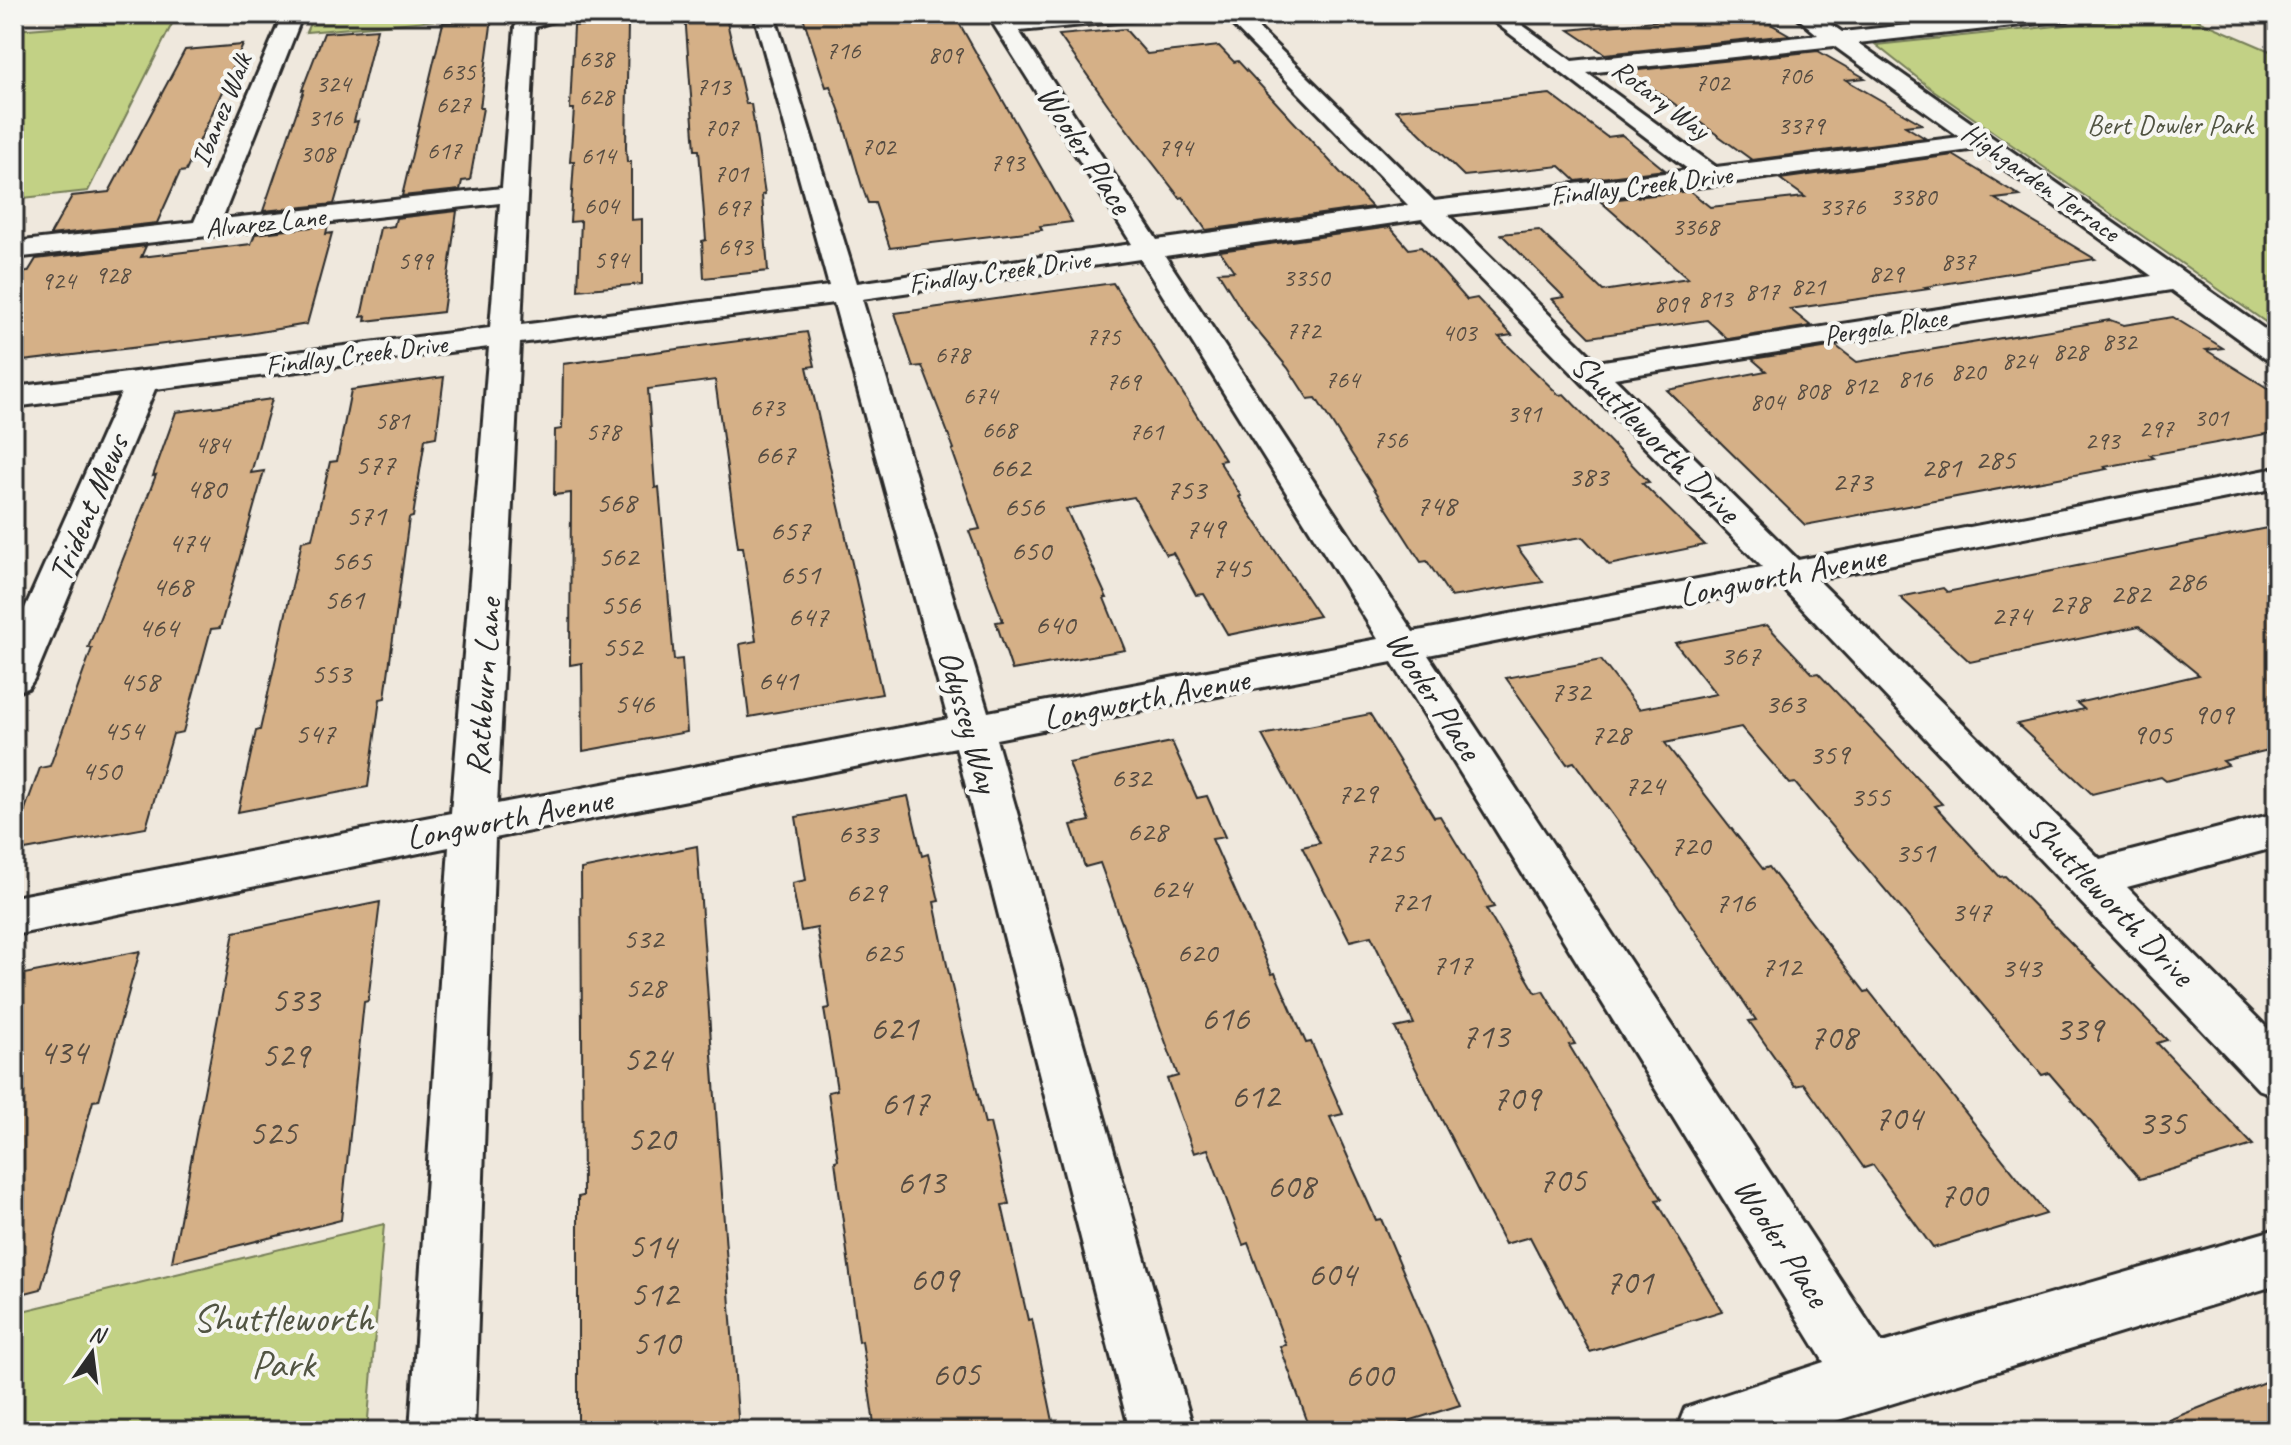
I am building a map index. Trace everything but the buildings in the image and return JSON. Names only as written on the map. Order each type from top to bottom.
[{"type":"street","name":"Ibanez Walk","points":[[205,228],[293,14]]},
{"type":"street","name":"Rathburn Lane","points":[[442,1431],[473,824],[525,27],[530,20],[556,14]]},
{"type":"street","name":"Odyssey Way","points":[[764,14],[973,731],[1162,1431]]},
{"type":"street","points":[[1001,20],[1138,14]]},
{"type":"street","name":"Shuttleworth Drive","points":[[1232,14],[1592,372],[2092,879],[2277,1073]]},
{"type":"street","name":"Rotary Way","points":[[1494,14],[1714,177]]},
{"type":"street","name":"Highgarden Terrace","points":[[1803,14],[2277,352]]},
{"type":"street","points":[[1570,68],[2068,14]]},
{"type":"street","name":"Wooler Place","points":[[1001,20],[1869,1378]]},
{"type":"street","name":"Findlay Creek Drive","points":[[14,397],[844,293],[1429,210],[1714,177],[1984,141]]},
{"type":"street","name":"Alvarez Lane","points":[[14,250],[515,194]]},
{"type":"street","name":"Pergola Place","points":[[1592,372],[2178,280]]},
{"type":"street","name":"Trident Mews","points":[[14,679],[142,381]]},
{"type":"street","name":"Longworth Avenue","points":[[14,916],[473,824],[973,731],[2277,478]]},
{"type":"street","points":[[2092,879],[2277,830]]},
{"type":"street","points":[[1708,1431],[1869,1378],[2277,1257]]},
{"type":"green space","points":[[314,14],[503,14],[306,32]]},
{"type":"green space","name":"Bert Dowler Park","points":[[2184,14],[2277,54],[2277,330],[1929,87],[1876,45]]},
{"type":"green space","points":[[175,18],[88,191],[14,199],[14,30]]},
{"type":"green space","name":"Shuttleworth Park","points":[[384,1224],[367,1431],[14,1431],[14,1313]]}]
